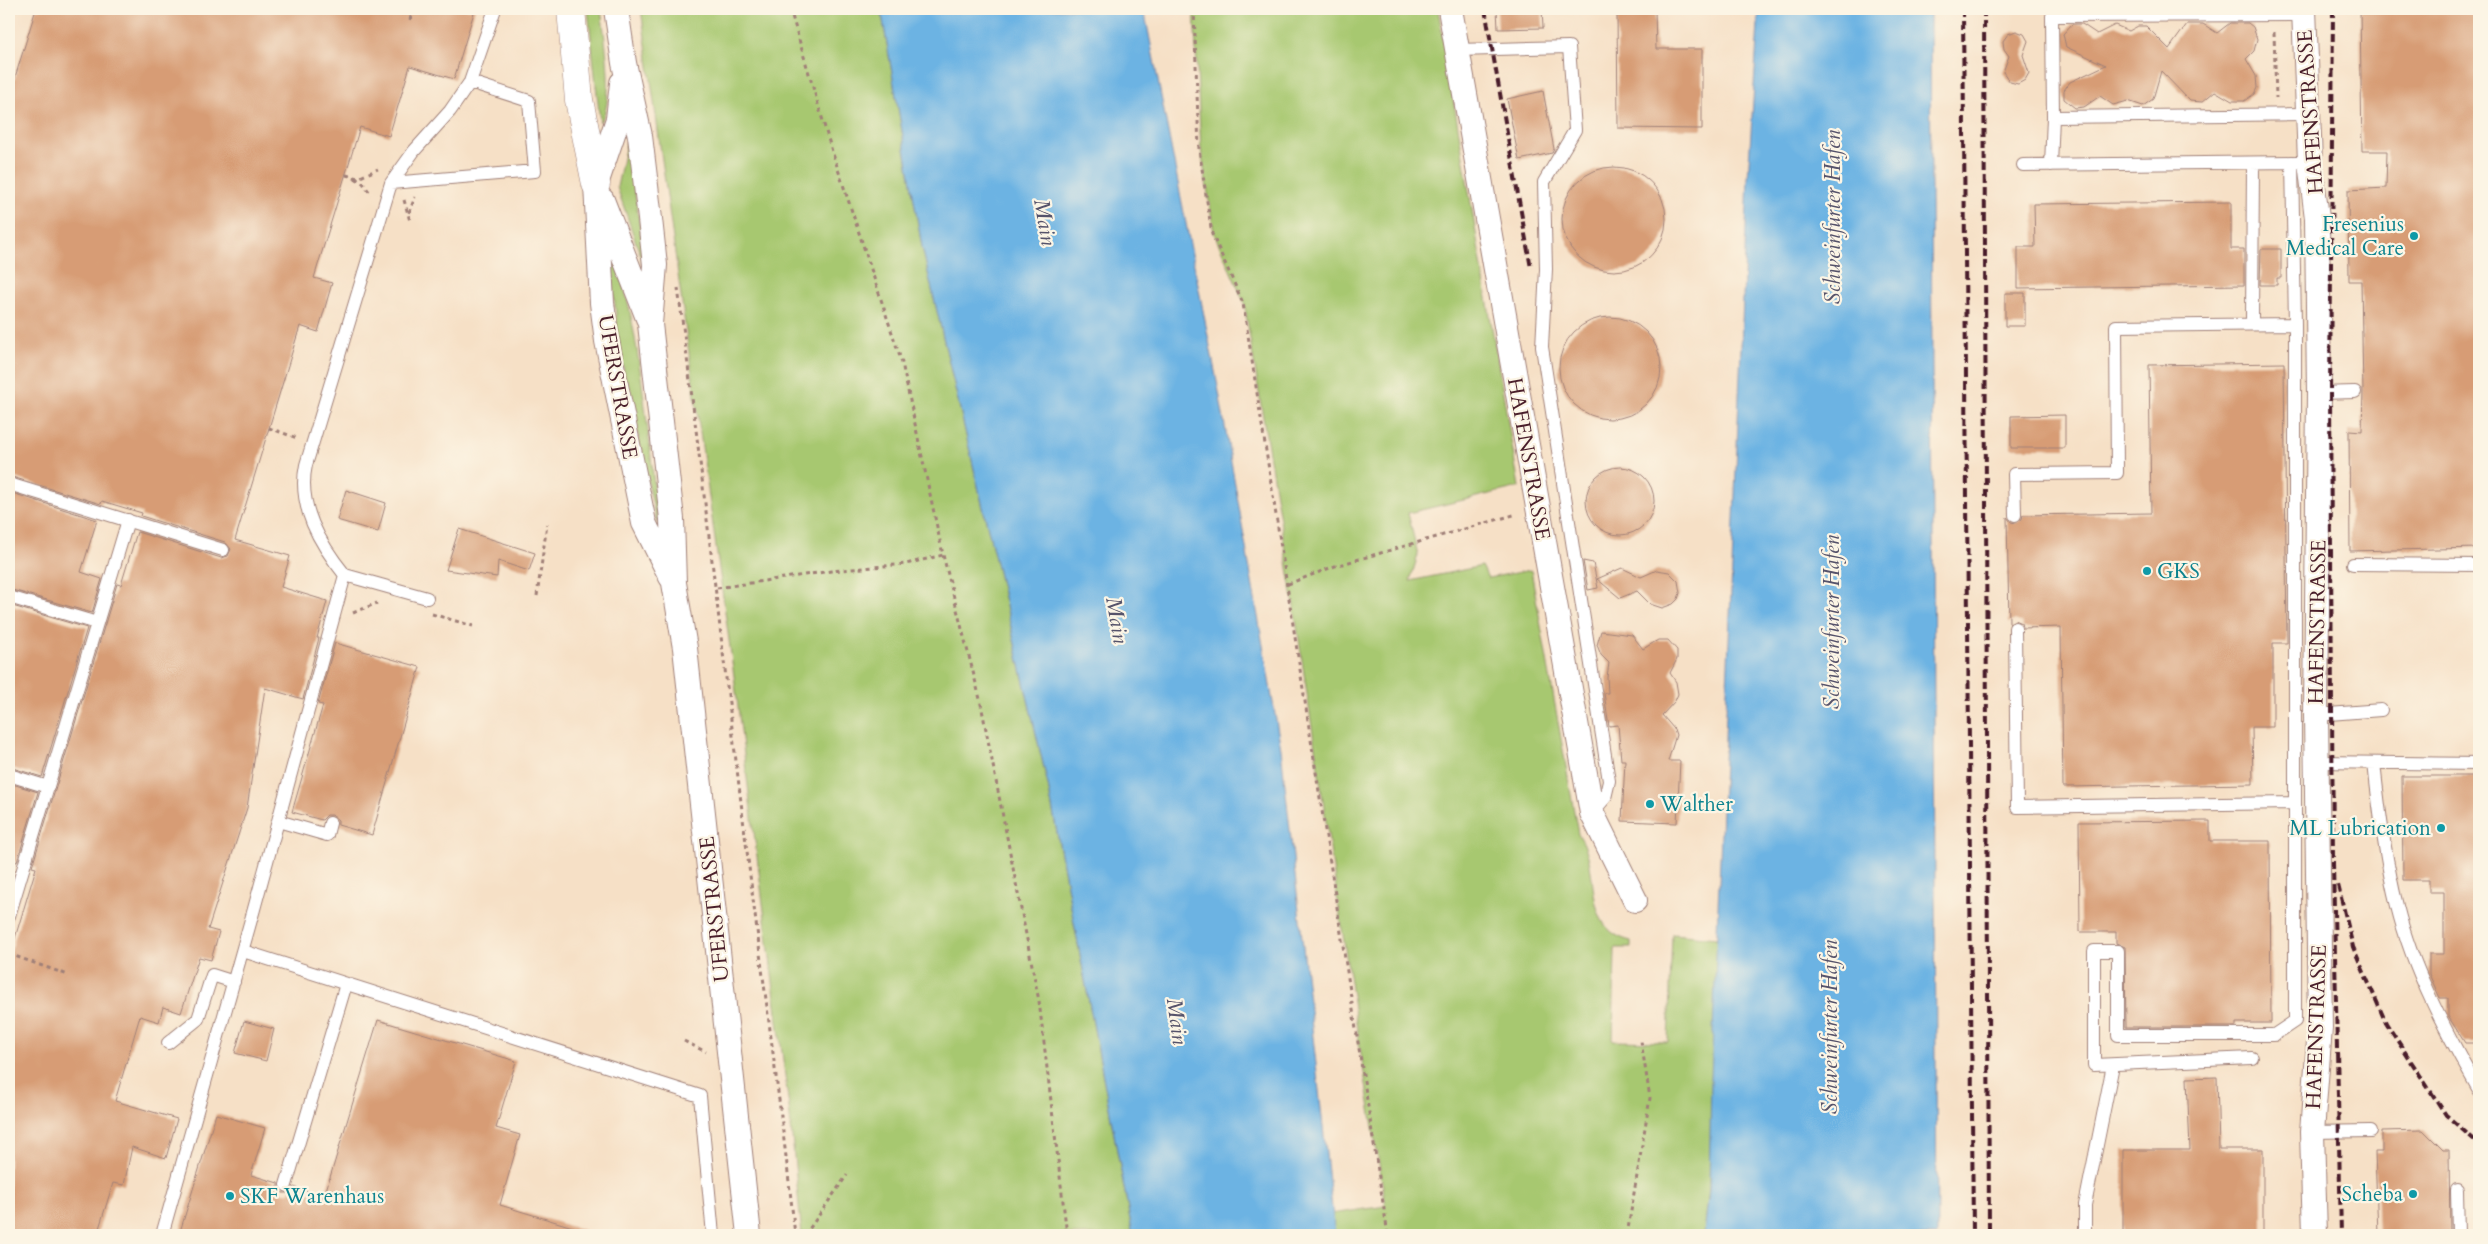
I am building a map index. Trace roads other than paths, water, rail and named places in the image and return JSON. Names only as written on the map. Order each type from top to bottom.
[{"type":"main road","points":[[571,9],[579,100],[596,184]]},
{"type":"street","name":"UFERSTRASSE","points":[[616,9],[624,63],[640,136],[655,265],[650,324],[672,519],[674,583],[685,648],[749,1235]]},
{"type":"street","name":"HAFENSTRASSE","points":[[1450,9],[1592,813],[1635,900]]},
{"type":"street","name":"HAFENSTRASSE","points":[[2304,12],[2308,114],[2301,162],[2317,218],[2319,393],[2316,715],[2320,1028],[2312,1132],[2315,1235]]},
{"type":"street","name":"UFERSTRASSE","points":[[624,63],[618,119],[596,184],[599,255],[607,341],[644,523],[674,583]]},
{"type":"street","name":"UFERSTRASSE","points":[[596,184],[650,324]]},
{"type":"lane","points":[[426,598],[344,575],[316,530],[304,498],[302,482],[391,183],[414,151],[450,111],[470,82],[495,9]]},
{"type":"lane","points":[[2051,165],[2053,117],[2052,12],[2304,12]]},
{"type":"lane","points":[[1457,50],[1569,47],[1575,130],[1544,182],[1546,269],[1542,347],[1609,781],[1605,798],[1592,813]]},
{"type":"lane","points":[[391,183],[535,171],[529,101],[470,82]]},
{"type":"lane","points":[[2053,117],[2308,114]]},
{"type":"lane","points":[[2023,165],[2301,162],[2295,324],[2295,1021],[2274,1035],[2118,1035],[2118,951],[2094,952],[2094,1065],[2252,1058]]},
{"type":"lane","points":[[2252,324],[2253,163]]},
{"type":"lane","points":[[2014,515],[2014,474],[2117,473],[2116,326],[2295,324]]},
{"type":"lane","points":[[2319,393],[2355,392]]},
{"type":"lane","points":[[9,484],[223,550]]},
{"type":"lane","points":[[9,916],[15,873],[48,786],[128,520]]},
{"type":"lane","points":[[2354,564],[2479,565]]},
{"type":"lane","points":[[162,1235],[243,951],[344,575]]},
{"type":"lane","points":[[9,597],[97,623]]},
{"type":"lane","points":[[2016,628],[2017,806],[2295,803]]},
{"type":"lane","points":[[1567,669],[1592,665]]},
{"type":"lane","points":[[2316,715],[2381,710]]},
{"type":"lane","points":[[2317,762],[2479,764]]},
{"type":"lane","points":[[2374,763],[2383,842],[2397,908],[2442,1025],[2479,1090]]},
{"type":"lane","points":[[9,775],[48,786]]},
{"type":"lane","points":[[278,822],[327,836],[330,823]]},
{"type":"lane","points":[[243,951],[700,1096],[713,1235]]},
{"type":"lane","points":[[168,1043],[198,1019],[212,975],[234,982]]},
{"type":"lane","points":[[286,1185],[346,984]]},
{"type":"lane","points":[[2085,1235],[2085,1205],[2113,1065]]},
{"type":"lane","points":[[2312,1132],[2371,1131]]},
{"type":"lane","points":[[2457,1190],[2458,1235]]},
{"type":"water","name":"Main","points":[[881,9],[1144,9],[1219,392],[1281,749],[1335,1235],[1133,1235],[1048,785],[922,247]]},
{"type":"water","name":"Schweinfurter Hafen","points":[[1759,9],[1930,9],[1937,1235],[1704,1235],[1709,1189],[1711,1078],[1748,178]]},
{"type":"railway","points":[[1485,9],[1531,268]]},
{"type":"railway","points":[[1963,9],[1973,1235]]},
{"type":"railway","points":[[1984,9],[1989,1235]]},
{"type":"railway","points":[[2333,9],[2330,393],[2333,863],[2341,1235]]},
{"type":"railway","points":[[2338,885],[2353,947],[2386,1023],[2446,1115],[2479,1144]]},
{"type":"place","name":"Fresenius Medical Care","points":[[2414,236]]},
{"type":"place","name":"GKS","points":[[2147,571]]},
{"type":"place","name":"Walther","points":[[1650,804]]},
{"type":"place","name":"ML Lubrication","points":[[2441,828]]},
{"type":"place","name":"Scheba","points":[[2413,1194]]},
{"type":"place","name":"SKF Warenhaus","points":[[230,1196]]}]
